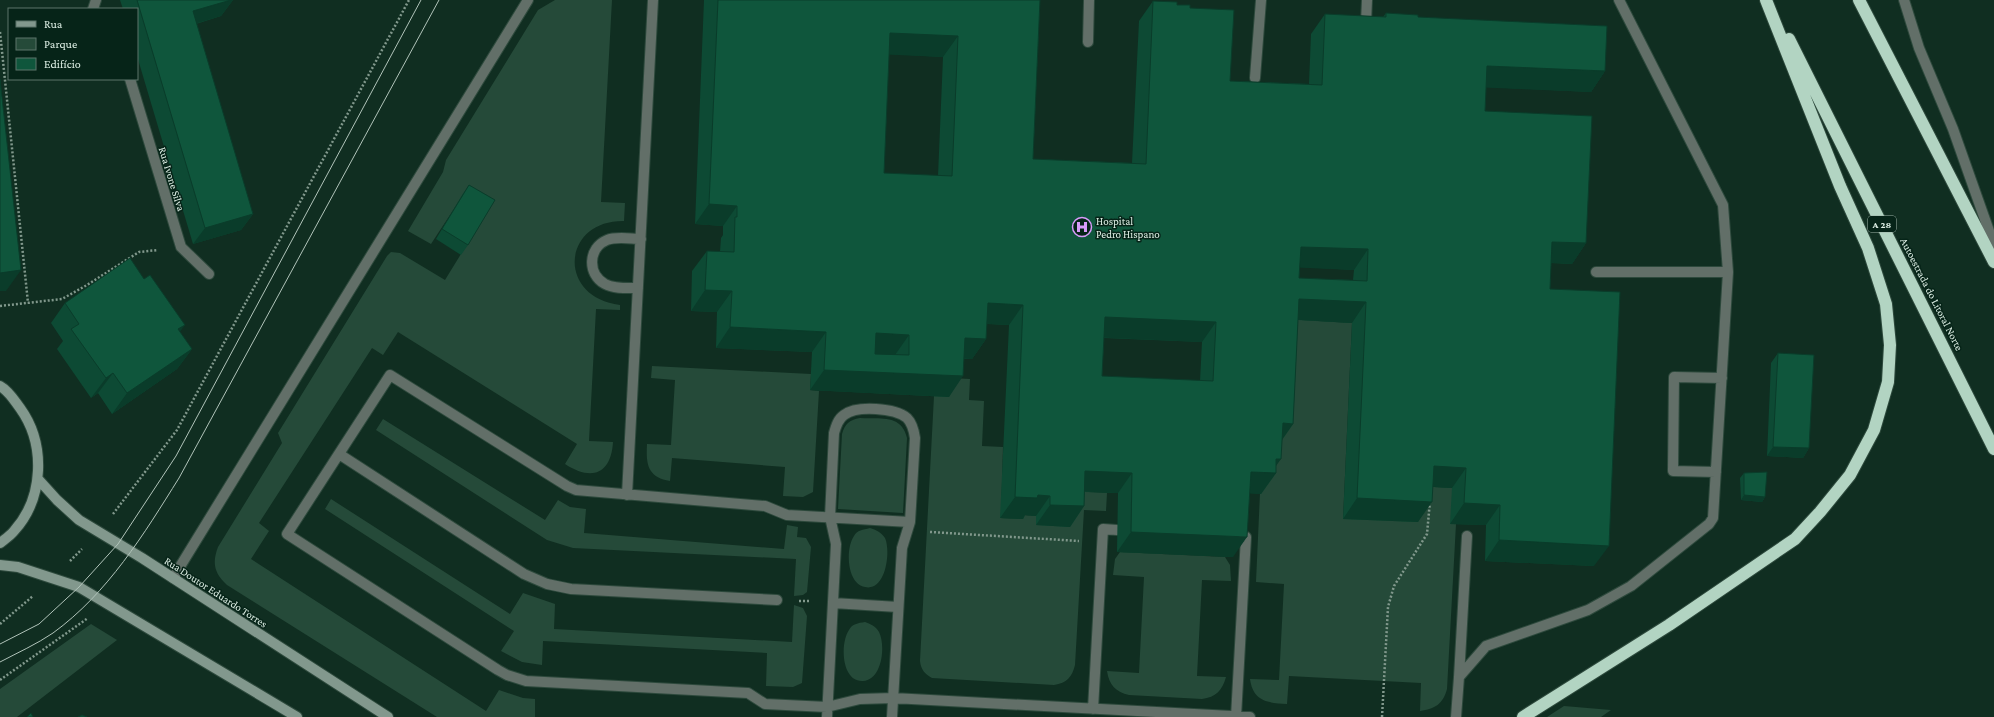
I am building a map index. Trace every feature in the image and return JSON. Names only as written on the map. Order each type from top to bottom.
[{"type":"highway","points":[[1523,717],[1668,625],[1795,539],[1820,512],[1850,475],[1874,430],[1888,382],[1890,344],[1886,304],[1868,248],[1840,186],[1766,0]]},
{"type":"highway","name":"Autoestrada do Litoral Norte","points":[[1769,0],[1994,449]]},
{"type":"highway","points":[[1859,0],[1994,262]]},
{"type":"main road","points":[[0,386],[7,389],[25,415],[37,446],[38,478],[30,507],[14,531],[0,543]]},
{"type":"main road","name":"Rua Doutor Eduardo Torres","points":[[38,478],[57,500],[79,520],[98,533],[173,578],[388,717]]},
{"type":"main road","points":[[0,565],[18,567],[79,587],[297,717]]},
{"type":"street","points":[[173,578],[528,0]]},
{"type":"street","points":[[627,495],[653,0]]},
{"type":"street","points":[[1088,42],[1089,0]]},
{"type":"street","points":[[1255,78],[1261,0]]},
{"type":"street","points":[[1366,23],[1367,0]]},
{"type":"street","points":[[1458,677],[1486,646],[1588,610],[1631,586],[1709,524],[1712,518],[1728,272],[1723,205],[1619,0]]},
{"type":"street","points":[[1904,0],[1920,48],[1953,128],[1994,246]]},
{"type":"street","name":"Rua Ivone Silva","points":[[130,80],[180,247],[209,274]]},
{"type":"street","points":[[638,288],[606,285],[598,279],[593,270],[591,261],[594,252],[600,244],[608,239],[641,240]]},
{"type":"street","points":[[1596,272],[1728,272]]},
{"type":"street","points":[[910,522],[788,515],[765,506],[587,492],[567,486],[390,375],[287,534],[507,675],[536,682],[748,693],[765,704],[827,712],[860,699],[893,698],[1250,717]]},
{"type":"street","points":[[1716,472],[1673,471],[1674,378],[1722,378]]},
{"type":"street","points":[[827,712],[836,544],[830,517],[834,433],[837,424],[843,415],[852,410],[862,409],[900,413],[908,419],[913,428],[915,438],[910,522],[902,548],[892,717]]},
{"type":"street","points":[[339,454],[524,574],[547,584],[571,589],[777,600]]},
{"type":"street","points":[[1093,709],[1103,529],[1117,530]]},
{"type":"street","points":[[1234,536],[1246,537],[1236,717]]},
{"type":"street","points":[[1456,717],[1466,536]]},
{"type":"street","points":[[833,603],[898,607]]},
{"type":"path","points":[[0,624],[53,578],[98,533],[177,430],[409,0]]},
{"type":"path","points":[[0,32],[28,303]]},
{"type":"path","points":[[0,306],[62,299],[87,286],[138,252]]},
{"type":"path","points":[[1382,717],[1388,607],[1394,586],[1427,534],[1431,494]]},
{"type":"path","points":[[910,522],[927,532],[1102,542]]},
{"type":"path","points":[[777,600],[833,603]]},
{"type":"path","points":[[0,680],[85,622],[89,617]]},
{"type":"green space","points":[[555,0],[612,0],[601,202],[625,203],[624,221],[603,224],[588,233],[579,245],[575,260],[577,275],[585,288],[599,299],[620,305],[620,310],[596,309],[589,441],[613,442],[608,462],[604,468],[598,472],[591,473],[574,469],[565,464],[577,444],[398,332],[383,355],[372,348],[259,523],[269,531],[251,559],[486,711],[499,690],[523,698],[535,699],[535,717],[437,717],[227,585],[219,576],[215,568],[215,558],[218,547],[282,443],[278,433],[387,256],[391,252],[400,253],[445,280],[488,210],[463,195],[431,244],[408,231],[443,172],[446,160],[538,10]]},
{"type":"green space","points":[[1285,319],[1352,323],[1343,519],[1419,486],[1452,488],[1456,524],[1447,689],[1441,702],[1430,709],[1420,711],[1421,683],[1289,676],[1287,704],[1267,701],[1262,699],[1254,692],[1250,679],[1279,680],[1284,584],[1256,582],[1260,493]]},
{"type":"green space","points":[[652,366],[811,374],[810,390],[819,391],[813,492],[803,497],[783,496],[785,467],[672,458],[670,481],[662,479],[652,473],[647,458],[647,444],[671,445],[675,380],[651,378]]},
{"type":"green space","points":[[950,378],[970,379],[969,400],[984,401],[982,446],[1003,447],[1001,518],[1023,519],[1023,515],[1036,516],[1036,525],[1071,491],[1107,493],[1106,511],[1084,510],[1075,665],[1068,679],[1062,683],[1054,685],[932,678],[925,673],[921,667],[920,661],[934,396],[949,396]]},
{"type":"green space","points":[[860,418],[889,419],[895,421],[904,430],[907,438],[903,513],[838,509],[842,434],[848,423]]},
{"type":"green space","points":[[383,419],[545,520],[558,500],[570,507],[586,509],[584,533],[784,549],[787,525],[798,527],[797,537],[806,538],[811,547],[807,592],[803,595],[794,596],[796,559],[573,548],[547,540],[376,430]]},
{"type":"green space","points":[[331,499],[510,614],[523,593],[555,604],[554,629],[792,642],[794,605],[803,608],[807,616],[802,683],[793,687],[766,686],[767,653],[543,641],[542,665],[522,662],[501,651],[514,631],[325,509]]},
{"type":"green space","points":[[870,528],[882,534],[885,538],[887,544],[887,561],[882,577],[878,583],[872,587],[865,587],[854,580],[851,573],[849,565],[849,549],[857,532]]},
{"type":"green space","points":[[1120,552],[1225,557],[1230,565],[1231,581],[1202,580],[1197,676],[1226,677],[1223,686],[1215,695],[1202,699],[1129,695],[1120,692],[1111,684],[1107,671],[1139,673],[1144,577],[1113,575],[1115,559]]},
{"type":"green space","points":[[865,622],[871,624],[878,630],[881,638],[882,653],[881,661],[874,675],[863,681],[856,680],[850,675],[844,661],[844,644],[850,628],[856,624]]},
{"type":"green space","points":[[91,624],[117,640],[17,717],[0,717],[0,689]]},
{"type":"green space","points":[[1564,706],[1611,710],[1601,717],[1547,717]]},
{"type":"building","points":[[137,0],[231,0],[193,11],[253,214],[205,228]]},
{"type":"building","points":[[718,0],[1040,0],[1033,159],[1146,164],[1153,1],[1177,2],[1177,5],[1190,5],[1190,8],[1234,10],[1230,81],[1322,85],[1325,14],[1386,17],[1386,13],[1418,15],[1418,17],[1607,26],[1605,71],[1487,66],[1485,111],[1592,116],[1586,243],[1552,242],[1550,289],[1620,292],[1609,546],[1499,540],[1500,505],[1464,503],[1466,468],[1434,466],[1432,502],[1357,498],[1366,302],[1299,299],[1293,424],[1283,423],[1281,459],[1276,459],[1276,473],[1251,472],[1247,537],[1131,532],[1132,473],[1085,471],[1084,506],[1050,505],[1050,496],[1038,495],[1037,498],[1015,497],[1023,305],[988,303],[986,339],[965,338],[963,376],[824,370],[826,332],[730,327],[732,291],[705,290],[707,251],[734,252],[735,217],[737,217],[737,206],[709,204]],"holes":[[[890,33],[958,36],[952,176],[884,173]],[[1301,247],[1368,249],[1367,281],[1299,278]],[[1105,317],[1216,322],[1213,381],[1102,376]],[[876,333],[909,335],[909,355],[875,354]]]},
{"type":"building","points":[[0,79],[21,270],[0,273]]},
{"type":"building","points":[[469,185],[495,200],[468,245],[442,229]]},
{"type":"building","points":[[130,258],[144,279],[150,275],[185,325],[178,329],[192,349],[127,393],[113,373],[106,378],[71,329],[79,324],[65,303]]},
{"type":"building","points":[[1778,353],[1814,355],[1809,448],[1773,447]]},
{"type":"building","points":[[1767,472],[1765,497],[1744,495],[1744,473]]},
{"type":"building","points":[[31,713],[33,717],[27,717]]},
{"type":"tram line","points":[[0,644],[39,624],[79,587],[118,544],[176,456],[421,0]]},
{"type":"tram line","points":[[0,662],[47,637],[73,617],[91,600],[124,562],[152,520],[179,478],[439,0]]},
{"type":"place","name":"Hospital Pedro Hispano","points":[[1082,227]]}]
